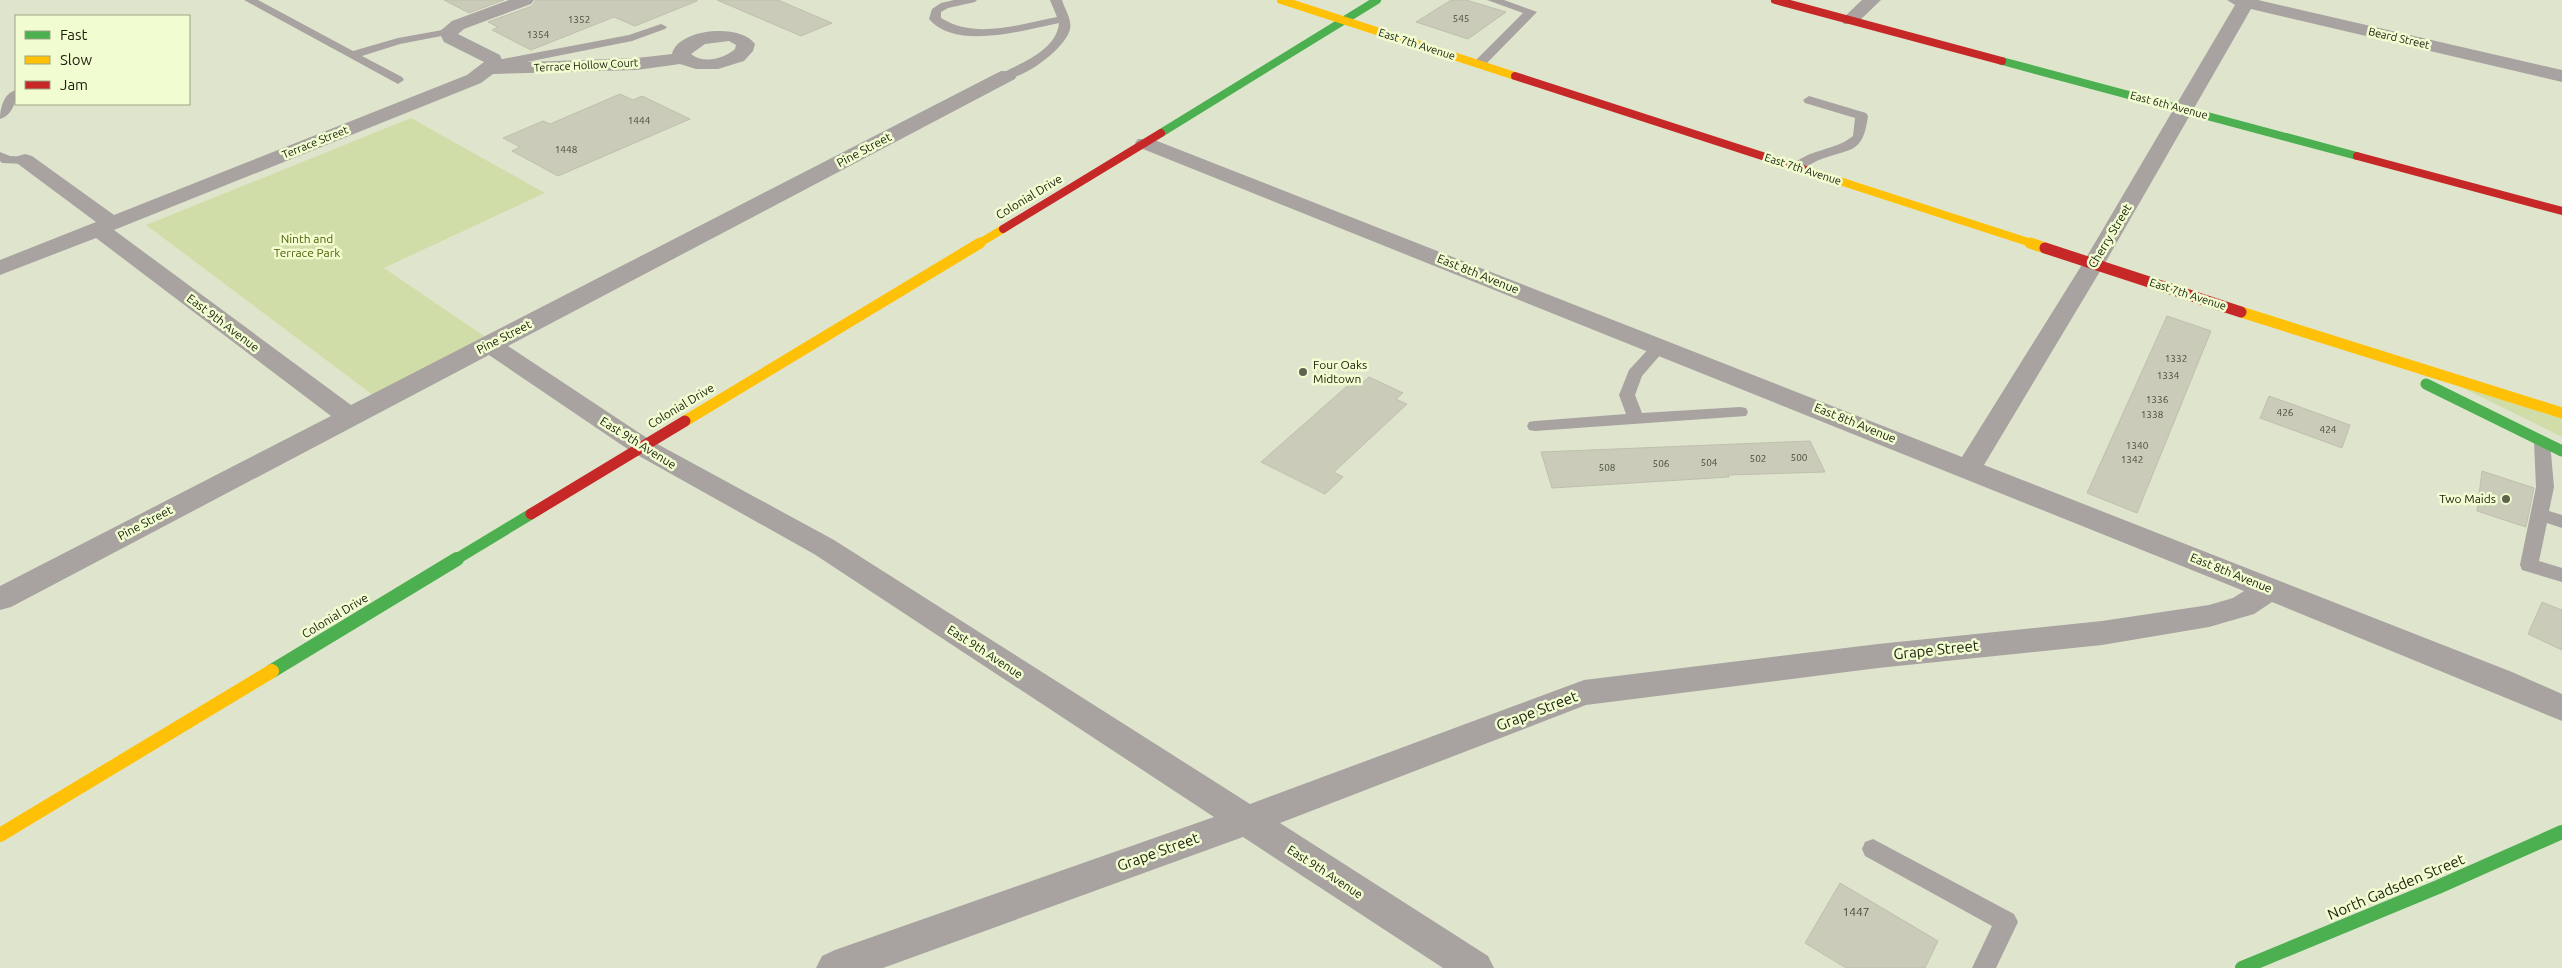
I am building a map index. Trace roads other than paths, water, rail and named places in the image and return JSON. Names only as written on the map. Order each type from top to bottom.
[{"type":"street","points":[[490,67],[493,59],[450,38],[448,32],[458,25],[525,0]]},
{"type":"street","name":"East 7th Avenue","points":[[1281,0],[2094,262],[2324,339],[2562,413]]},
{"type":"street","name":"Colonial Drive","points":[[0,835],[641,446],[1146,143],[1377,0]]},
{"type":"street","name":"East 6th Avenue","points":[[1775,0],[2562,210]]},
{"type":"street","points":[[1850,20],[1872,0]]},
{"type":"street","name":"Beard Street","points":[[2243,1],[2562,76]]},
{"type":"street","name":"Cherry Street","points":[[1969,468],[2185,110],[2243,1]]},
{"type":"street","name":"Terrace Hollow Court","points":[[490,67],[637,64],[683,58]]},
{"type":"street","name":"Terrace Street","points":[[0,268],[474,79],[490,67]]},
{"type":"street","name":"Pine Street","points":[[0,599],[348,416],[490,345],[1008,75]]},
{"type":"street","name":"East 8th Avenue","points":[[1146,143],[1969,468],[2501,681],[2562,708]]},
{"type":"street","name":"East 9th Avenue","points":[[25,160],[104,226],[348,416]]},
{"type":"street","name":"East 7th Avenue","points":[[2324,339],[2382,363],[2562,451]]},
{"type":"street","name":"East 9th Avenue","points":[[490,345],[641,446],[824,547],[1475,968]]},
{"type":"street","name":"Grape Street","points":[[835,968],[1246,820],[1584,693],[1878,656],[2102,632],[2209,616],[2243,606],[2270,589]]},
{"type":"street","name":"North Gadsden Street","points":[[2242,968],[2562,832]]},
{"type":"lane","points":[[250,0],[398,80]]},
{"type":"lane","points":[[971,0],[945,5],[936,11],[935,19],[945,28],[974,33],[1064,19]]},
{"type":"lane","points":[[1008,75],[1052,49],[1064,33],[1064,19],[1056,0]]},
{"type":"lane","points":[[1478,64],[1531,12],[1493,0]]},
{"type":"lane","points":[[490,67],[632,38],[661,27]]},
{"type":"lane","points":[[351,55],[398,41],[448,32]]},
{"type":"lane","points":[[0,114],[15,95]]},
{"type":"lane","points":[[1798,167],[1814,157],[1829,154],[1851,144],[1859,137],[1862,116],[1809,100]]},
{"type":"lane","points":[[0,156],[7,160],[25,160]]},
{"type":"lane","points":[[1636,420],[1627,395],[1636,374],[1660,346]]},
{"type":"lane","points":[[1535,426],[1740,412]]},
{"type":"lane","points":[[2542,442],[2545,487],[2529,565],[2562,575]]},
{"type":"lane","points":[[2539,514],[2562,522]]},
{"type":"lane","points":[[1873,849],[2006,922],[1984,968]]},
{"type":"place","name":"Four Oaks Midtown","points":[[1303,372]]},
{"type":"place","name":"Two Maids","points":[[2506,499]]},
{"type":"park label","name":"Ninth and Terrace Park","points":[[307,246]]}]
